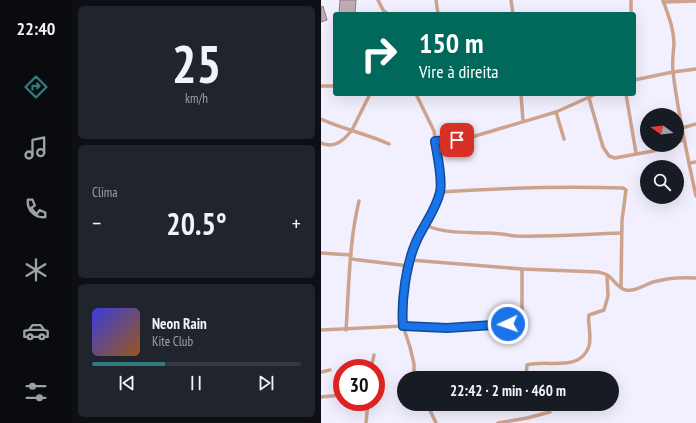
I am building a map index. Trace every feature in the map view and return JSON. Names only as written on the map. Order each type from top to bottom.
[{"type":"street","points":[[378,0],[386,12]]},
{"type":"street","points":[[436,0],[438,12]]},
{"type":"street","points":[[511,0],[513,12]]},
{"type":"street","points":[[631,0],[631,12]]},
{"type":"street","points":[[679,108],[673,72],[674,44],[671,20],[663,1],[696,1]]},
{"type":"street","points":[[636,80],[696,69]]},
{"type":"street","points":[[321,86],[333,86]]},
{"type":"street","points":[[321,143],[333,145],[341,142],[352,130],[369,96]]},
{"type":"street","points":[[414,371],[414,364],[403,326],[401,312],[410,260],[416,242],[440,192],[441,179],[435,141],[430,122],[417,96]]},
{"type":"street","points":[[521,96],[523,121]]},
{"type":"street","points":[[435,141],[465,139],[556,112],[592,96]]},
{"type":"street","points":[[626,96],[636,153]]},
{"type":"street","points":[[589,98],[603,147],[609,156],[615,158],[642,152]]},
{"type":"street","points":[[556,112],[564,139]]},
{"type":"street","points":[[321,119],[335,125],[367,134],[389,144]]},
{"type":"street","points":[[684,127],[696,124]]},
{"type":"street","points":[[684,140],[696,196]]},
{"type":"street","points":[[689,163],[696,162]]},
{"type":"street","points":[[440,192],[547,187],[623,188],[626,190],[626,194],[621,233],[621,288]]},
{"type":"street","points":[[346,330],[355,215],[359,201]]},
{"type":"street","points":[[425,225],[439,230],[457,233],[490,233],[515,236],[621,233]]},
{"type":"street","points":[[321,253],[409,266]]},
{"type":"street","points":[[410,260],[522,269],[585,270],[607,275],[621,288],[632,291],[665,279],[686,277],[696,278]]},
{"type":"street","points":[[321,330],[346,330],[403,326],[461,327],[508,324],[519,321],[522,314],[522,269]]},
{"type":"street","points":[[527,371],[527,365],[564,364],[575,361],[585,354],[589,346],[591,332],[588,318],[589,315],[604,310],[607,305],[607,275]]},
{"type":"street","points":[[373,359],[374,355]]},
{"type":"street","points":[[321,372],[330,370]]},
{"type":"street","points":[[321,397],[333,396]]},
{"type":"street","points":[[366,423],[367,411]]},
{"type":"street","points":[[430,411],[436,423]]},
{"type":"street","points":[[498,423],[550,412]]},
{"type":"building","points":[[340,0],[356,0],[355,12],[339,12]]},
{"type":"building","points":[[323,6],[327,20],[321,22],[321,7]]},
{"type":"route","points":[[457,140],[435,141],[441,179],[440,192],[416,242],[410,260],[401,312],[403,326],[447,328],[508,324]]}]
